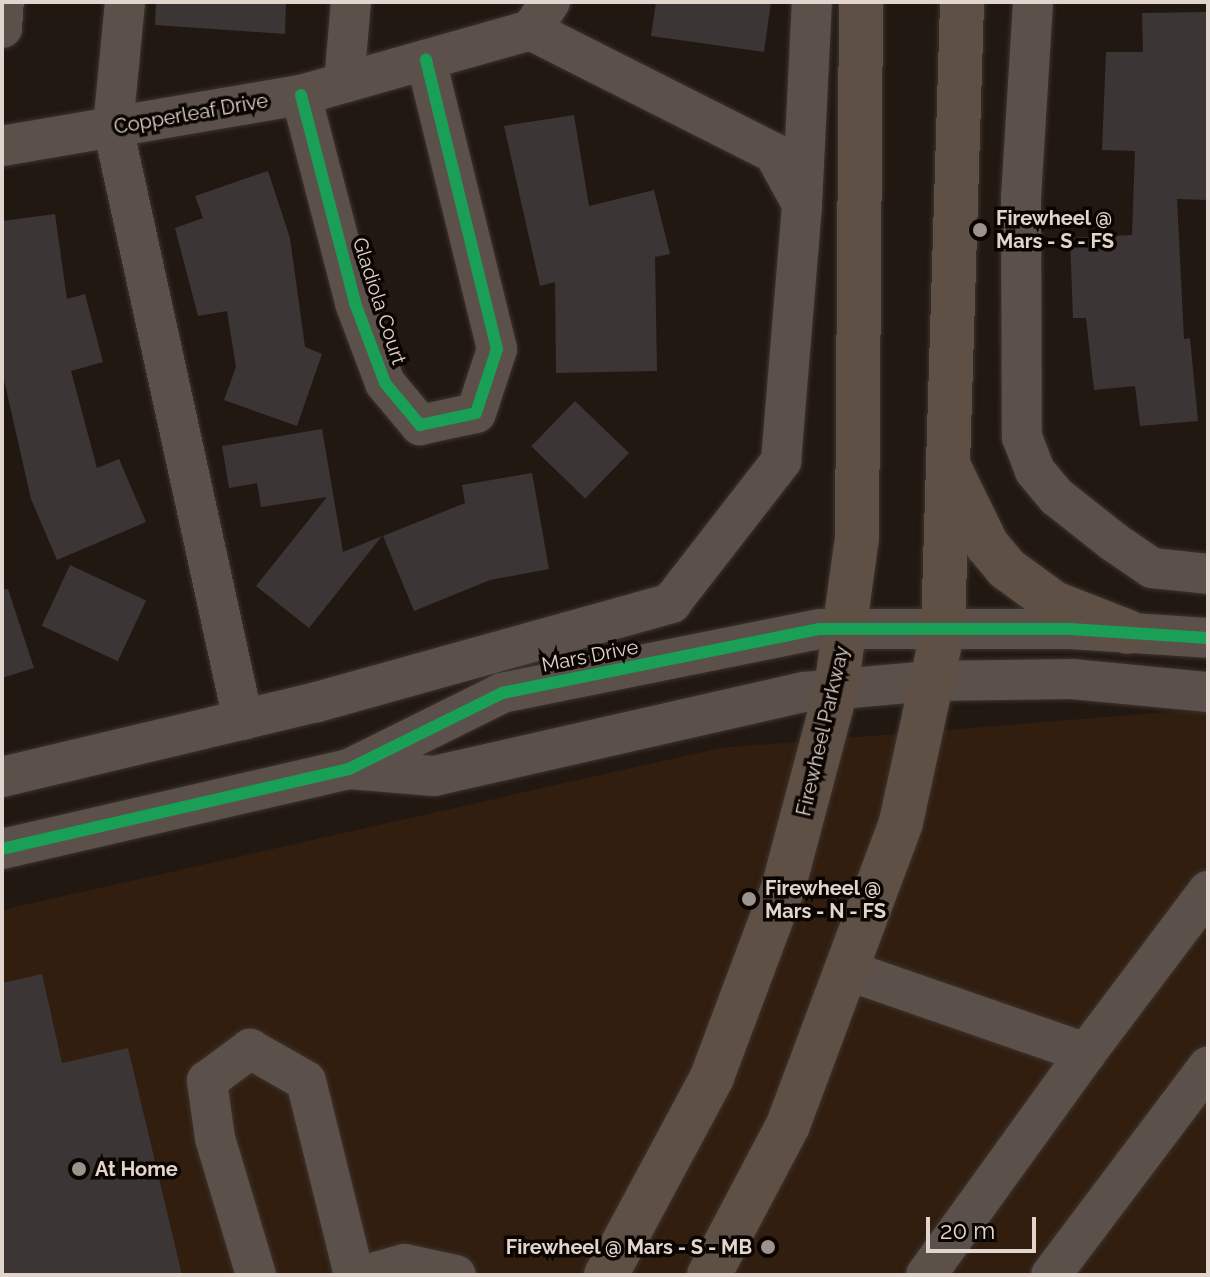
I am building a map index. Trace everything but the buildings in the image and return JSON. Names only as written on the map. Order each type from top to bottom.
[{"type":"main road","name":"Firewheel Parkway","points":[[606,1275],[712,1077],[784,885],[836,689],[846,629],[858,506],[861,2]]},
{"type":"main road","points":[[709,1275],[788,1125],[901,822],[943,629],[962,2]]},
{"type":"main road","points":[[946,460],[987,545],[1006,568],[1054,603],[1128,632]]},
{"type":"street","points":[[2,28],[4,2]]},
{"type":"street","points":[[125,2],[113,127],[243,720]]},
{"type":"street","points":[[344,83],[351,2]]},
{"type":"street","points":[[2,777],[243,720],[671,603],[781,461],[802,204],[812,2]]},
{"type":"street","points":[[1033,2],[1021,198],[1022,437],[1035,471],[1057,497],[1114,542],[1152,568],[1208,574]]},
{"type":"street","points":[[540,16],[774,153],[802,204]]},
{"type":"street","name":"Copperleaf Drive","points":[[2,146],[301,95],[426,60],[540,16]]},
{"type":"street","name":"Gladiola Court","points":[[301,95],[355,303],[385,383],[420,425],[476,413],[497,349],[426,60]]},
{"type":"street","name":"Mars Drive","points":[[2,849],[349,769],[502,693],[820,629],[1128,632],[1208,638]]},
{"type":"street","name":"Mars Drive","points":[[349,769],[434,776],[748,704],[836,689],[931,681],[1072,679],[1208,692]]},
{"type":"street","points":[[926,1275],[1086,1053],[1208,891]]},
{"type":"street","points":[[846,970],[1086,1053]]},
{"type":"street","points":[[256,1275],[215,1138],[207,1081],[250,1049],[306,1081],[354,1275]]},
{"type":"street","points":[[1051,1275],[1208,1067]]},
{"type":"street","points":[[365,1275],[405,1264],[456,1275]]},
{"type":"shaded area","points":[[1208,709],[1208,1275],[2,1275],[2,910],[720,748]]},
{"type":"cycle path","points":[[301,95],[355,303],[385,383],[420,425],[476,413],[497,349],[426,60]]},
{"type":"cycle path","points":[[2,849],[349,769],[502,693],[820,629],[1070,629],[1208,638]]},
{"type":"place","name":"Firewheel @ Mars - S - FS","points":[[980,230]]},
{"type":"place","name":"Firewheel @ Mars - N - FS","points":[[749,899]]},
{"type":"place","name":"At Home","points":[[79,1169]]},
{"type":"place","name":"Firewheel @ Mars - S - MB","points":[[768,1247]]}]
